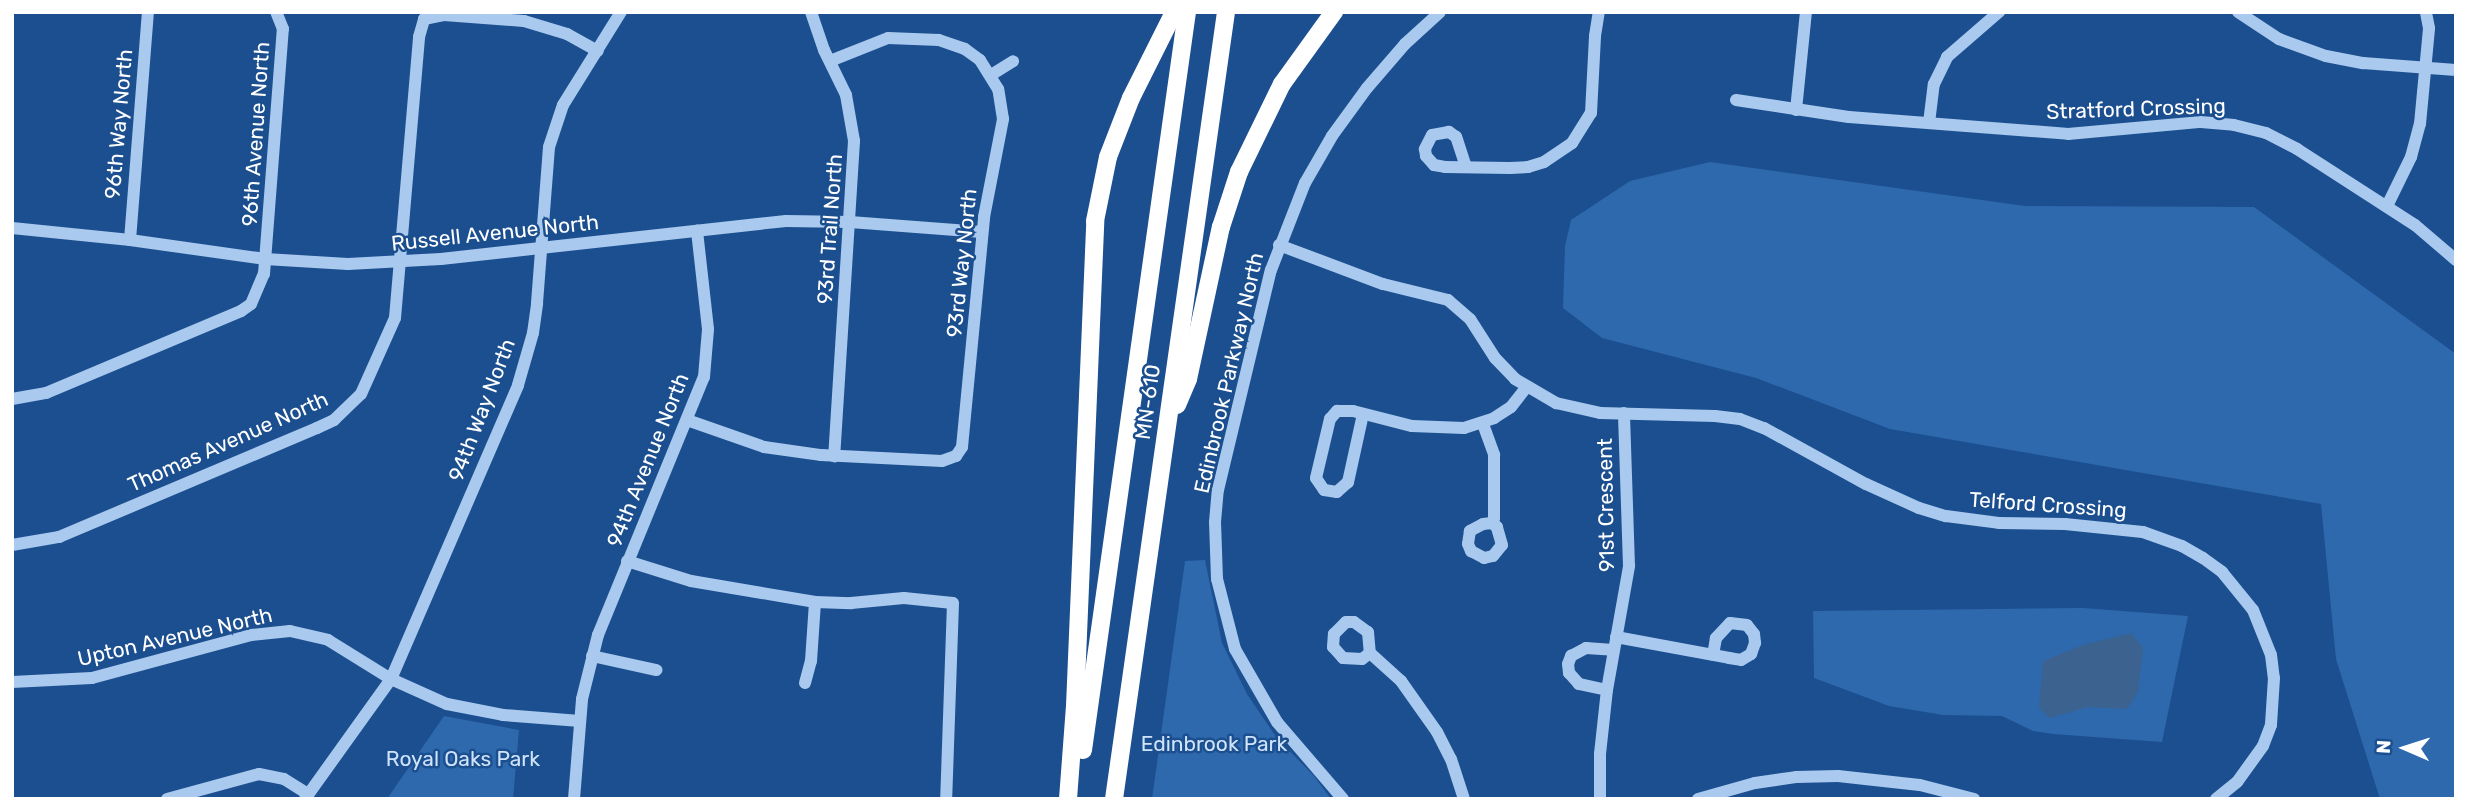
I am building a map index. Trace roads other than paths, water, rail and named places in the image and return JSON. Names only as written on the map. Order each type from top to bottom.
[{"type":"highway","points":[[1068,799],[1075,706],[1095,221],[1108,157],[1131,98],[1174,12]]},
{"type":"highway","name":"MN-610","points":[[1076,799],[1187,12]]},
{"type":"highway","name":"MN-610","points":[[1114,799],[1226,12]]},
{"type":"highway","points":[[1168,428],[1188,379],[1221,227],[1239,172],[1282,84],[1334,12]]},
{"type":"street","name":"96th Way North","points":[[130,240],[148,12]]},
{"type":"street","name":"96th Avenue North","points":[[12,399],[46,393],[241,311],[257,293],[265,259],[283,29],[276,12]]},
{"type":"street","name":"94th Way North","points":[[306,796],[391,679],[526,361],[536,313],[546,167],[555,125],[563,105],[621,12]]},
{"type":"street","name":"93rd Trail North","points":[[811,12],[846,95],[854,141],[834,456]]},
{"type":"street","name":"Edinbrook Parkway North","points":[[1343,799],[1277,722],[1235,649],[1217,579],[1215,522],[1223,467],[1279,246],[1305,183],[1349,111],[1405,44],[1440,12]]},
{"type":"street","points":[[1466,167],[1528,167],[1545,162],[1573,142],[1591,113],[1599,12]]},
{"type":"street","points":[[1797,110],[1806,12]]},
{"type":"street","points":[[1929,123],[1934,84],[1947,57],[1999,12]]},
{"type":"street","points":[[2238,12],[2279,39],[2326,56],[2363,63],[2456,70]]},
{"type":"street","points":[[2387,206],[2416,142],[2427,68],[2429,28],[2426,12]]},
{"type":"street","name":"Thomas Avenue North","points":[[12,545],[59,537],[334,419],[361,394],[396,318],[419,37],[424,19],[443,15],[524,21],[567,34],[598,51]]},
{"type":"street","points":[[830,61],[888,38],[939,40],[973,54],[991,75],[1013,61]]},
{"type":"street","name":"93rd Way North","points":[[834,456],[933,461],[956,456],[962,447],[966,432],[982,232],[1003,119],[1002,102],[991,75]]},
{"type":"street","name":"Stratford Crossing","points":[[1736,100],[1797,110],[2067,134],[2201,122],[2234,125],[2281,141],[2387,206],[2424,232],[2456,260]]},
{"type":"street","name":"Russell Avenue North","points":[[12,228],[130,240],[265,259],[348,264],[400,262],[786,221],[850,222],[982,232]]},
{"type":"street","name":"94th Avenue North","points":[[574,799],[580,721],[592,656],[704,377],[709,347],[697,231]]},
{"type":"street","name":"Telford Crossing","points":[[1279,246],[1382,284],[1448,300],[1467,314],[1495,358],[1526,388],[1570,408],[1740,419],[1764,428],[1866,484],[1919,508],[1946,516],[2000,523],[2065,524],[2143,532],[2182,546],[2203,558],[2231,581],[2253,610],[2271,655],[2274,678],[2271,724],[2263,746],[2252,765],[2218,798]]},
{"type":"street","points":[[1363,414],[1348,482],[1337,492],[1324,490],[1316,478],[1330,419],[1337,411],[1363,414],[1412,426],[1453,429],[1483,424],[1511,407],[1526,388]]},
{"type":"street","name":"91st Crescent","points":[[1600,799],[1600,754],[1607,690],[1629,566],[1624,413]]},
{"type":"street","points":[[687,420],[764,447],[834,456]]},
{"type":"street","points":[[1483,424],[1494,455],[1492,523]]},
{"type":"street","points":[[628,561],[691,581],[815,602],[904,598],[953,603],[946,799]]},
{"type":"street","points":[[805,683],[811,661],[815,602]]},
{"type":"street","name":"Upton Avenue North","points":[[12,682],[92,678],[251,635],[290,631],[328,640],[416,692],[475,711],[580,721]]},
{"type":"street","points":[[1616,637],[1713,655]]},
{"type":"street","points":[[1607,690],[1579,684],[1569,673],[1568,664],[1571,656],[1586,648],[1613,650]]},
{"type":"street","points":[[1370,653],[1401,681],[1437,732],[1451,759],[1464,799]]},
{"type":"street","points":[[592,656],[656,670]]},
{"type":"street","points":[[167,799],[259,774],[284,779],[306,796]]},
{"type":"street","points":[[1698,799],[1755,783],[1796,777],[1838,776],[1920,785],[1973,799]]},
{"type":"park label","name":"Edinbrook Park","points":[[1214,744]]},
{"type":"park label","name":"Royal Oaks Park","points":[[463,759]]}]
